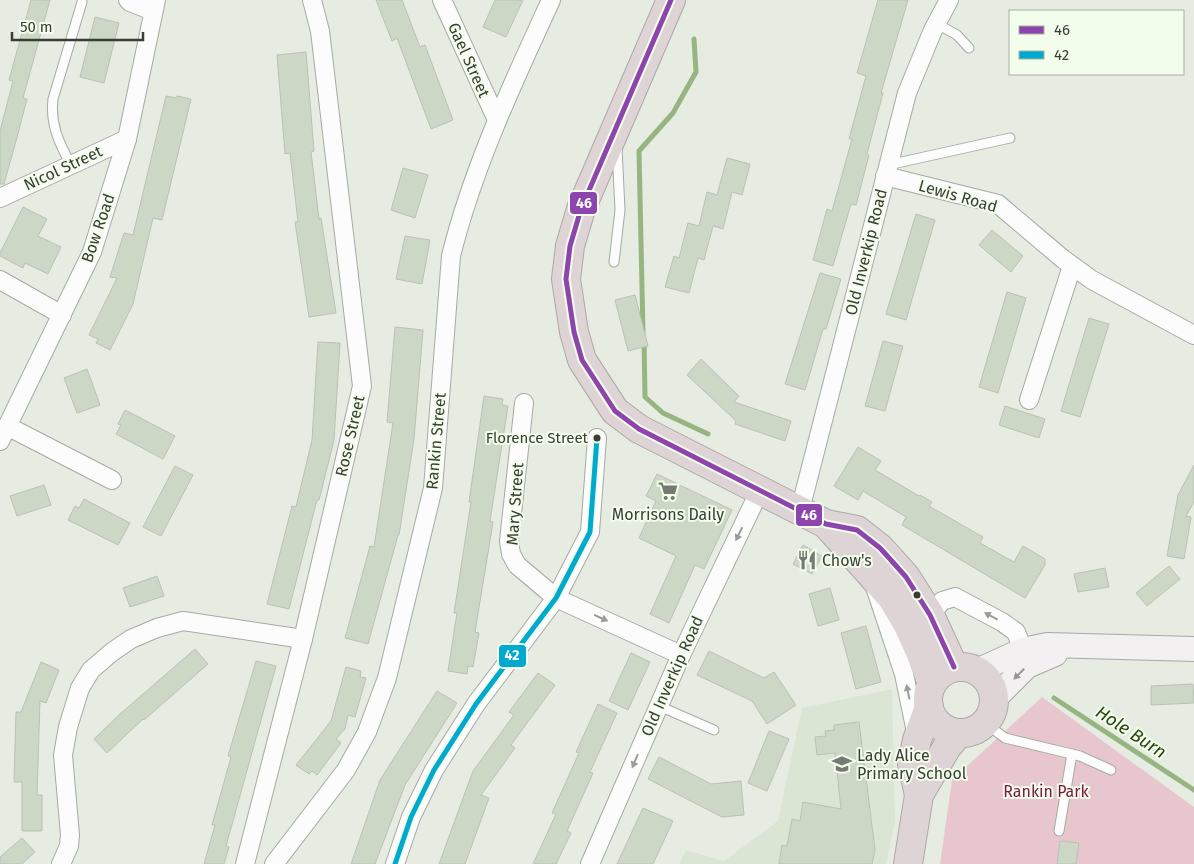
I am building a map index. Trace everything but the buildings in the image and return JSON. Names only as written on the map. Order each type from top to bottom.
[{"type":"highway","points":[[671,0],[581,209],[570,246],[566,279],[574,332],[582,360],[614,411],[639,429],[826,524],[857,530],[880,548],[906,577],[966,669]]},
{"type":"highway","points":[[826,524],[892,598],[908,625],[921,654],[931,696],[937,722],[943,727],[959,732],[969,732],[989,711],[992,688],[986,678],[966,669],[946,671],[938,677],[931,696],[917,740],[912,764],[920,795]]},
{"type":"highway","points":[[908,864],[920,795],[947,747],[959,732]]},
{"type":"main road","points":[[966,669],[1023,650],[1047,645],[1194,649]]},
{"type":"main road","points":[[989,711],[1027,666],[1078,646]]},
{"type":"street","points":[[128,0],[130,2],[154,5]]},
{"type":"street","name":"Rose Street","points":[[245,864],[303,639],[362,386],[320,31],[312,0]]},
{"type":"street","name":"Gael Street","points":[[442,0],[497,120]]},
{"type":"street","name":"Rankin Street","points":[[274,864],[346,770],[367,732],[387,678],[433,488],[451,256],[459,225],[497,120],[552,0]]},
{"type":"street","name":"Old Inverkip Road","points":[[800,510],[907,93],[936,24],[949,0]]},
{"type":"street","name":"Bow Road","points":[[4,434],[92,252],[127,139],[154,5]]},
{"type":"street","name":"Nicol Street","points":[[0,198],[127,139]]},
{"type":"street","name":"Lewis Road","points":[[886,171],[998,204],[1072,266],[1092,280],[1194,335]]},
{"type":"street","points":[[1029,400],[1072,266]]},
{"type":"street","points":[[0,280],[62,314]]},
{"type":"street","name":"Mary Street","points":[[524,403],[509,541],[511,554],[517,565],[556,598],[680,655]]},
{"type":"street","points":[[4,434],[112,480]]},
{"type":"street","points":[[395,864],[410,817],[434,770],[476,704],[556,598],[590,532],[597,438]]},
{"type":"street","name":"Old Inverkip Road","points":[[590,864],[680,655],[760,490]]},
{"type":"street","points":[[870,573],[904,674],[917,740]]},
{"type":"street","points":[[930,615],[942,601],[955,597],[1002,622],[1016,632],[1023,650]]},
{"type":"street","points":[[61,864],[69,846],[70,834],[63,755],[73,707],[80,688],[91,670],[131,639],[157,628],[183,621],[303,639]]},
{"type":"lane","points":[[71,165],[60,144],[52,122],[52,109],[53,99],[82,2]]},
{"type":"lane","points":[[936,24],[957,35],[968,48]]},
{"type":"lane","points":[[614,262],[620,210],[616,128]]},
{"type":"lane","points":[[886,171],[1010,138]]},
{"type":"lane","points":[[659,706],[714,730]]},
{"type":"lane","points":[[989,711],[1005,738],[1072,754],[1111,770]]},
{"type":"lane","points":[[1059,831],[1072,754]]},
{"type":"shaded area","name":"Lady Alice Primary School","points":[[892,689],[895,822],[886,864],[679,864],[686,850],[724,861],[778,821],[802,708]]},
{"type":"green space","name":"Rankin Park","points":[[1042,697],[1194,807],[1194,864],[940,864],[952,780]]},
{"type":"waterway","points":[[643,333],[639,151],[673,113],[696,72],[694,39]]},
{"type":"waterway","points":[[644,341],[645,397],[663,413],[708,434]]},
{"type":"waterway","name":"Hole Burn","points":[[1054,698],[1194,790]]},
{"type":"transit line","name":"46","points":[[671,0],[581,209],[570,246],[566,279],[574,332],[582,360],[615,411],[639,429],[826,524],[857,530],[880,548],[906,577],[930,615],[954,667]]},
{"type":"transit line","name":"42","points":[[395,864],[411,817],[434,770],[476,704],[556,598],[590,532],[597,438]]},
{"type":"place","name":"Florence Street","points":[[597,438]]},
{"type":"place","name":"Morrisons Daily","points":[[668,491]]},
{"type":"place","name":"Chow's","points":[[807,560]]},
{"type":"place","name":"Lady Alice Primary School","points":[[842,764]]}]
